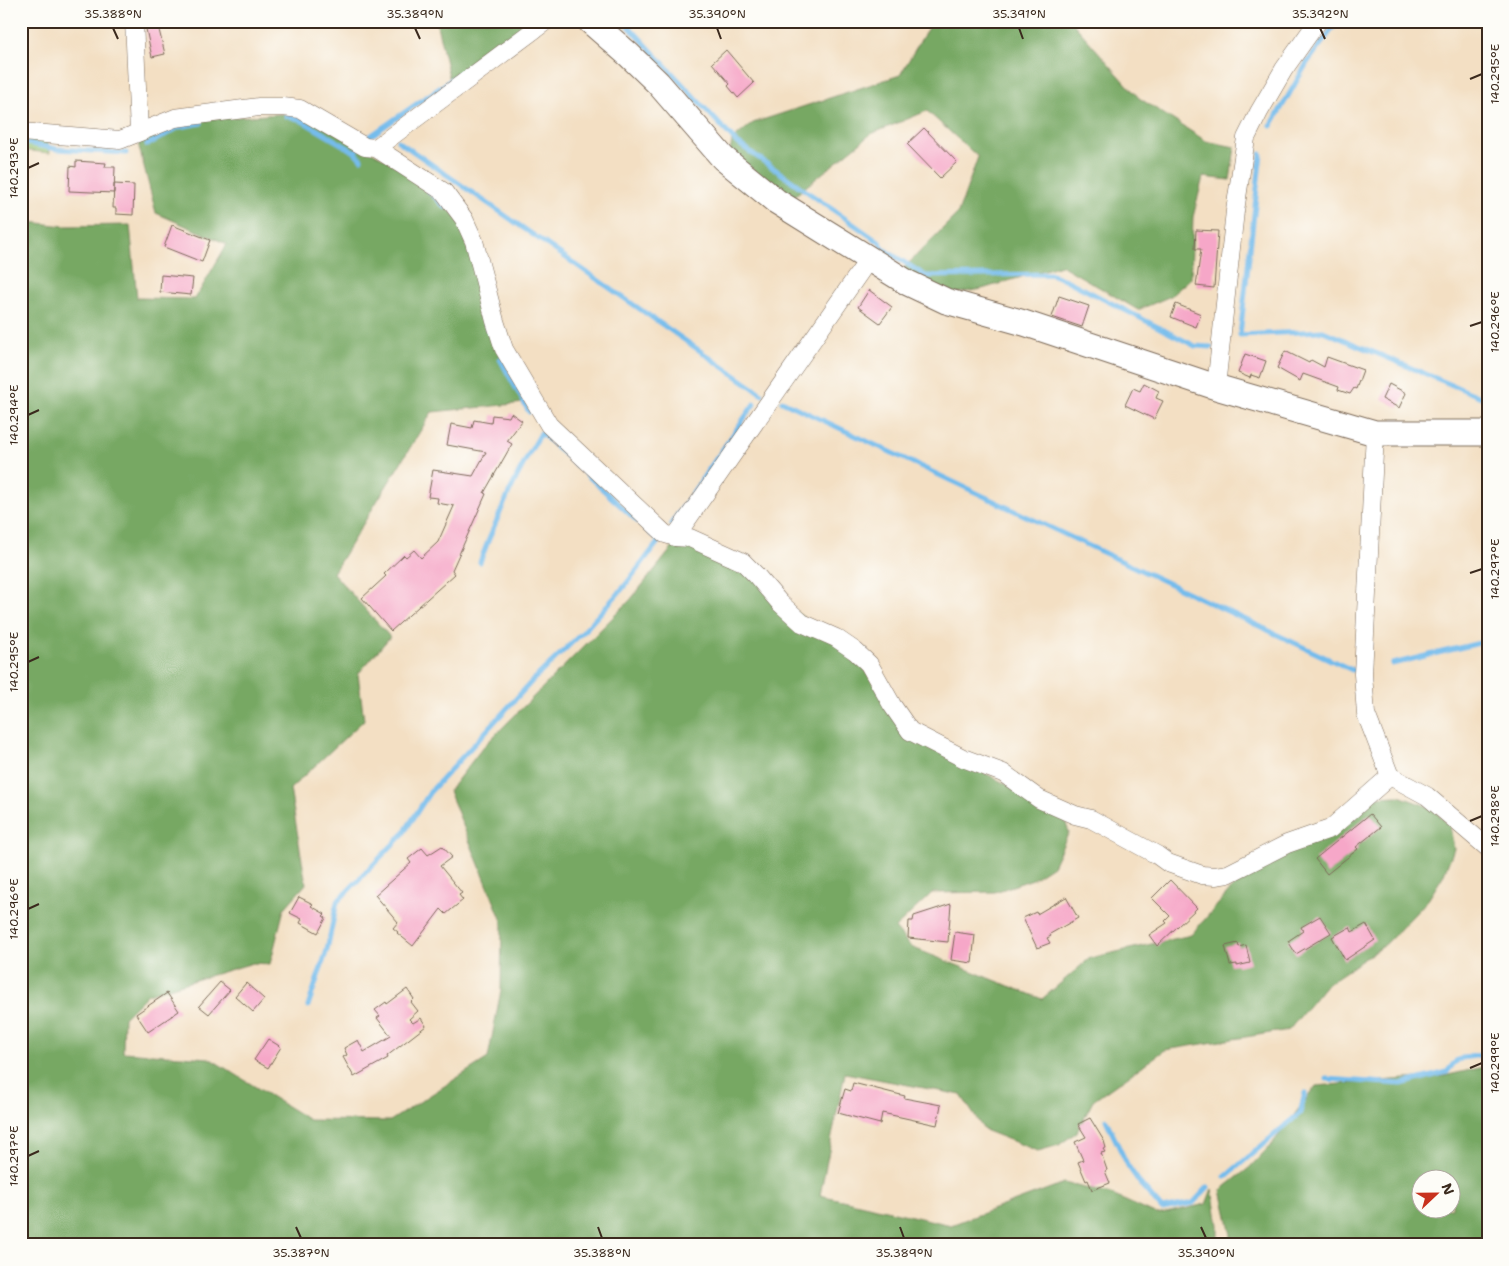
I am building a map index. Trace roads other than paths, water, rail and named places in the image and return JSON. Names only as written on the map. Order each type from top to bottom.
[{"type":"street","points":[[134,21],[139,132]]},
{"type":"street","points":[[366,146],[546,21]]},
{"type":"street","points":[[590,21],[629,55],[658,84],[723,158],[776,200],[908,283],[946,301],[1024,323],[1216,387],[1375,433],[1488,433]]},
{"type":"street","points":[[1216,387],[1235,211],[1246,138],[1284,69],[1318,21]]},
{"type":"street","points":[[21,132],[120,140],[175,118],[260,106],[283,107],[300,110],[444,192],[464,219],[474,241],[504,349],[548,425],[665,534],[690,538],[743,562],[756,574],[780,604],[802,623],[836,638],[855,651],[869,664],[892,705],[910,731],[962,758],[1003,774],[1039,799],[1075,815],[1091,819],[1168,863],[1202,876],[1228,874],[1287,844],[1330,829],[1390,776]]},
{"type":"street","points":[[675,537],[869,259]]},
{"type":"street","points":[[1375,433],[1363,674],[1366,714],[1390,776],[1427,796],[1488,848]]},
{"type":"waterway","points":[[624,21],[736,142],[879,242],[885,250],[926,276],[1050,274],[1066,280],[1195,346],[1211,347]]},
{"type":"waterway","points":[[1271,126],[1307,63],[1338,21]]},
{"type":"waterway","points":[[286,116],[299,119],[355,152],[366,139],[488,54]]},
{"type":"waterway","points":[[147,145],[179,127],[201,123]]},
{"type":"waterway","points":[[398,141],[762,394]]},
{"type":"waterway","points":[[21,142],[57,149],[126,153]]},
{"type":"waterway","points":[[355,152],[361,159]]},
{"type":"waterway","points":[[1261,154],[1240,335],[1323,331],[1488,400]]},
{"type":"waterway","points":[[429,191],[445,207]]},
{"type":"waterway","points":[[480,297],[482,313],[490,332]]},
{"type":"waterway","points":[[500,359],[529,412]]},
{"type":"waterway","points":[[782,401],[1352,670]]},
{"type":"waterway","points":[[671,524],[754,404]]},
{"type":"waterway","points":[[308,1006],[327,950],[337,902],[403,834],[430,792],[534,679],[582,633],[623,588],[659,541],[541,433],[523,464],[480,562]]},
{"type":"waterway","points":[[1392,664],[1488,641]]},
{"type":"waterway","points":[[1327,1079],[1401,1084],[1447,1072],[1454,1063],[1462,1058],[1488,1054]]},
{"type":"waterway","points":[[1225,1177],[1300,1113],[1305,1093]]},
{"type":"waterway","points":[[1106,1120],[1128,1166],[1162,1209],[1193,1203],[1208,1187]]}]
